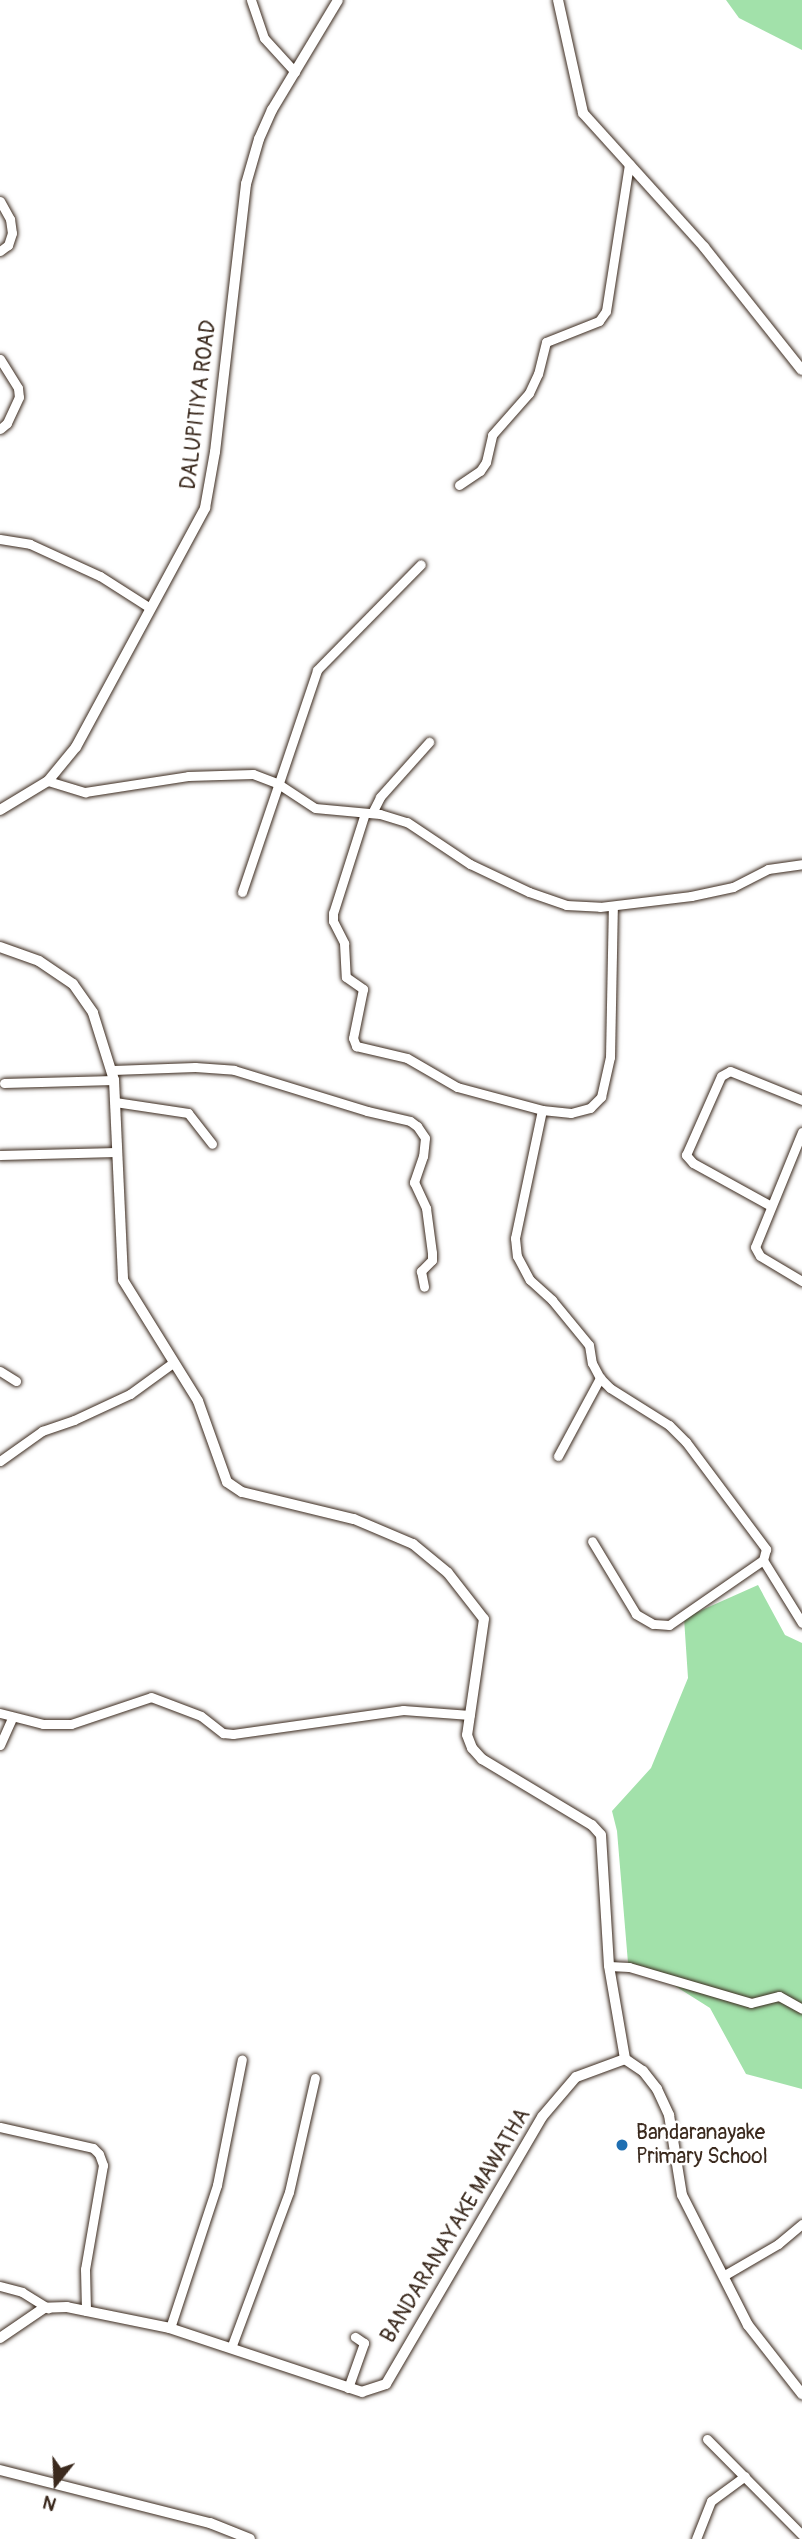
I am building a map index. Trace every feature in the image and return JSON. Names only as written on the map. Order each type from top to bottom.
[{"type":"street","points":[[251,0],[264,38],[295,72]]},
{"type":"street","name":"DALUPITIYA ROAD","points":[[0,810],[26,797],[48,781],[88,729],[205,508],[214,463],[246,184],[259,139],[338,0]]},
{"type":"street","points":[[558,0],[583,113],[704,247],[802,370]]},
{"type":"street","points":[[459,485],[480,471],[486,462],[492,435],[529,393],[538,374],[546,342],[599,321],[606,312],[629,164]]},
{"type":"street","points":[[0,201],[10,219],[12,233],[8,245],[0,251]]},
{"type":"street","points":[[0,359],[18,388],[19,397],[7,423],[0,429]]},
{"type":"street","points":[[0,539],[30,544],[88,571],[150,608]]},
{"type":"street","points":[[242,892],[317,670],[421,564]]},
{"type":"street","points":[[429,742],[369,813],[333,913],[333,921],[344,943],[346,977],[363,989],[353,1038],[356,1046],[407,1058],[457,1087],[542,1110],[571,1112],[590,1108],[606,1087],[610,1057],[613,906]]},
{"type":"street","points":[[48,781],[85,792],[188,776],[253,774],[277,783],[315,808],[369,813],[407,822],[470,864],[529,892],[566,905],[613,906],[650,903],[723,889],[768,869],[802,864]]},
{"type":"street","points":[[0,947],[39,961],[73,984],[93,1013],[113,1075],[123,1280],[198,1401],[227,1482],[242,1492],[354,1519],[413,1544],[448,1573],[484,1619],[467,1735],[471,1748],[482,1759],[592,1825],[601,1835],[609,1966],[625,2059],[643,2071],[657,2089],[665,2106],[682,2195],[748,2325],[802,2393]]},
{"type":"street","points":[[4,1083],[195,1067],[234,1070],[367,1111],[410,1121],[425,1138],[423,1156],[414,1182],[426,1208],[432,1253],[432,1260],[421,1270],[424,1287]]},
{"type":"street","points":[[771,1206],[692,1163],[685,1155],[721,1076],[730,1071],[802,1100]]},
{"type":"street","points":[[115,1102],[188,1113],[212,1144]]},
{"type":"street","points":[[542,1110],[515,1238],[517,1256],[530,1280],[552,1300],[589,1345],[592,1363],[600,1378],[610,1388],[669,1425],[686,1442],[766,1549],[763,1560],[669,1625],[653,1624],[636,1614],[592,1541]]},
{"type":"street","points":[[802,1132],[755,1247],[760,1256],[802,1281]]},
{"type":"street","points":[[0,1154],[116,1152]]},
{"type":"street","points":[[0,1461],[42,1431],[74,1420],[130,1394],[173,1362]]},
{"type":"street","points":[[0,1371],[16,1381]]},
{"type":"street","points":[[558,1456],[600,1378]]},
{"type":"street","points":[[763,1560],[802,1623]]},
{"type":"street","points":[[0,1713],[43,1724],[71,1724],[151,1696],[201,1716],[223,1733],[403,1710],[470,1715]]},
{"type":"street","points":[[0,1745],[12,1718]]},
{"type":"street","points":[[609,1966],[629,1967],[751,2003],[779,1996],[802,2009]]},
{"type":"street","points":[[170,2329],[217,2185],[242,2059]]},
{"type":"street","name":"BANDARANAYAKE MAWATHA","points":[[48,2308],[67,2306],[170,2329],[362,2392],[386,2384],[542,2117],[576,2077],[625,2059]]},
{"type":"street","points":[[231,2348],[289,2192],[315,2078]]},
{"type":"street","points":[[0,2127],[93,2148],[99,2154],[103,2165],[85,2269],[86,2311]]},
{"type":"street","points":[[723,2276],[778,2244],[802,2224]]},
{"type":"street","points":[[0,2286],[22,2292],[48,2308],[0,2338]]},
{"type":"street","points":[[348,2388],[364,2343],[355,2337]]},
{"type":"street","points":[[707,2439],[802,2535]]},
{"type":"street","points":[[0,2470],[210,2523],[250,2539]]},
{"type":"street","points":[[696,2539],[711,2501],[745,2476]]},
{"type":"green space","points":[[726,0],[802,0],[802,50],[739,18]]},
{"type":"green space","points":[[758,1585],[785,1635],[802,1643],[802,2089],[746,2074],[710,2008],[645,1967],[628,1963],[617,1831],[612,1811],[651,1768],[688,1678],[684,1618]]},
{"type":"place","name":"Bandaranayake Primary School","points":[[622,2145]]}]
